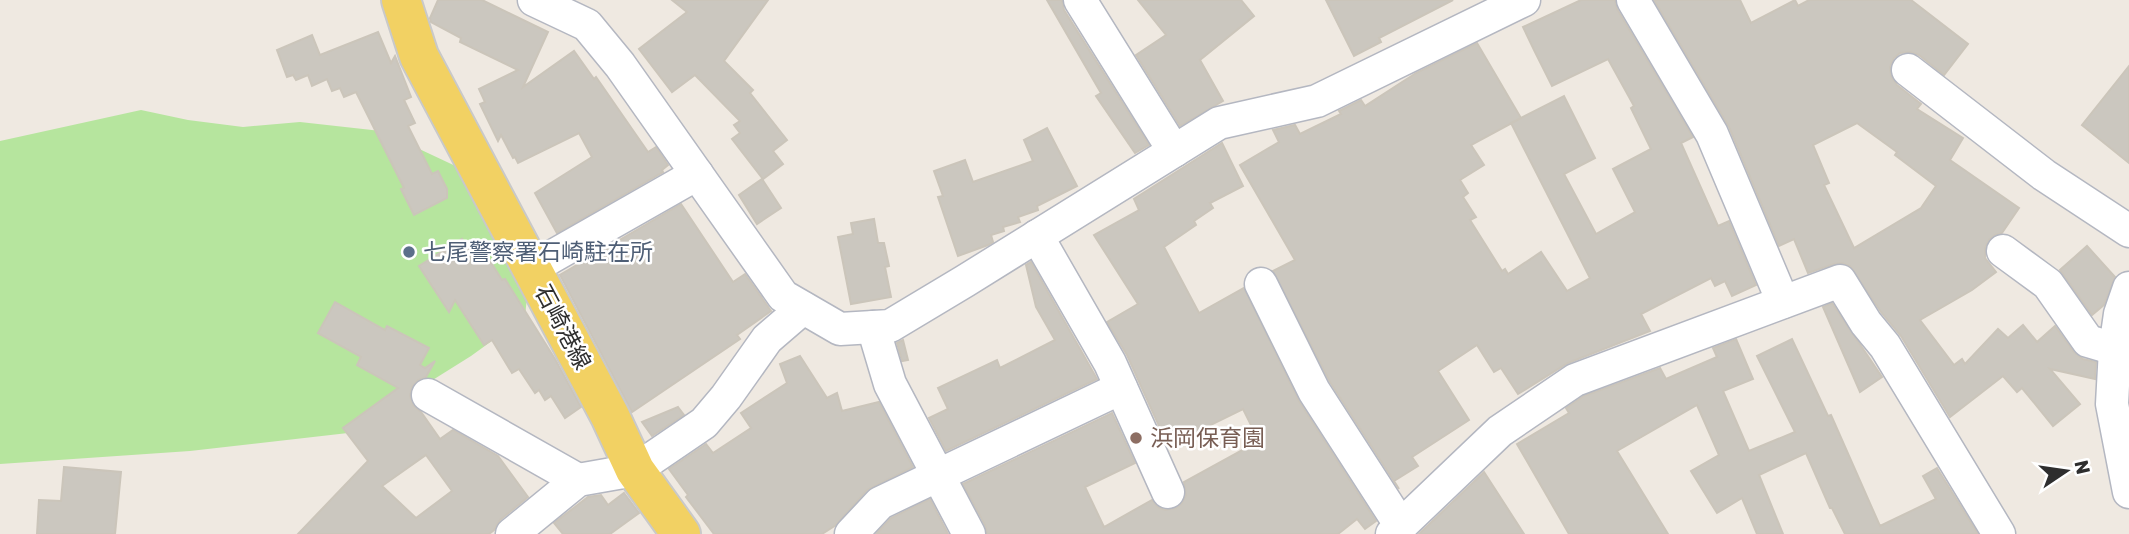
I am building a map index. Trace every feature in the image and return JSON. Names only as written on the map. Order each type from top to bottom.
[{"type":"main road","name":"石崎港線","points":[[401,0],[419,56],[610,416],[635,470],[681,534]]},
{"type":"street","points":[[534,0],[587,25],[620,65],[783,296],[840,329],[890,326],[1219,123],[1317,100],[1524,0]]},
{"type":"street","points":[[1080,0],[1174,151]]},
{"type":"street","points":[[1633,0],[1712,134],[1783,302]]},
{"type":"street","points":[[1908,70],[2044,175],[2129,231]]},
{"type":"street","points":[[532,268],[697,174]]},
{"type":"street","points":[[1037,236],[1110,362],[1168,492]]},
{"type":"street","points":[[2003,251],[2048,284],[2088,341],[2115,349]]},
{"type":"street","points":[[1261,284],[1314,391],[1397,530],[1500,431],[1575,380],[1840,281],[1866,323],[1885,346],[1999,534]]},
{"type":"street","points":[[2129,288],[2120,314],[2112,404],[2129,492]]},
{"type":"street","points":[[512,534],[578,480],[635,470],[704,423],[726,397],[767,338],[803,308]]},
{"type":"street","points":[[873,327],[890,384],[969,534]]},
{"type":"street","points":[[851,534],[880,503],[1121,388]]},
{"type":"street","points":[[428,395],[578,480]]},
{"type":"green space","points":[[141,110],[188,120],[243,127],[300,122],[381,131],[481,178],[532,245],[525,317],[471,356],[348,433],[190,451],[0,464],[0,141]]},
{"type":"building","points":[[438,0],[482,0],[548,32],[523,87],[574,51],[594,79],[596,77],[648,152],[656,147],[668,165],[663,172],[557,233],[535,193],[592,157],[579,133],[518,163],[515,157],[513,158],[501,135],[498,141],[480,104],[485,102],[479,89],[518,70],[460,42],[461,38],[431,22],[430,18]]},
{"type":"building","points":[[672,0],[768,0],[724,61],[753,90],[750,93],[787,140],[773,151],[783,164],[763,179],[732,139],[740,133],[734,125],[740,121],[695,75],[672,92],[639,49],[687,12]]},
{"type":"building","points":[[1047,0],[1062,0],[1064,10],[1149,145],[1135,153],[1096,96],[1101,93]]},
{"type":"building","points":[[1138,0],[1241,0],[1254,16],[1200,60],[1223,101],[1180,126],[1136,55],[1166,35]]},
{"type":"building","points":[[1326,0],[1453,0],[1379,38],[1381,42],[1354,56]]},
{"type":"building","points":[[1581,0],[1615,0],[1617,9],[1693,137],[1681,143],[1718,226],[1729,221],[1756,285],[1732,296],[1725,281],[1715,286],[1711,278],[1641,314],[1650,331],[1568,363],[1518,394],[1501,368],[1494,372],[1477,345],[1438,371],[1469,420],[1412,457],[1418,466],[1394,481],[1399,489],[1330,382],[1273,271],[1295,260],[1240,165],[1279,142],[1273,130],[1295,125],[1300,134],[1341,114],[1339,111],[1361,100],[1365,106],[1416,73],[1477,43],[1521,118],[1564,96],[1595,158],[1564,174],[1596,234],[1635,212],[1613,169],[1651,149],[1631,108],[1634,106],[1608,59],[1552,86],[1523,27]],"holes":[[[1511,123],[1590,278],[1567,291],[1541,252],[1508,274],[1505,269],[1502,271],[1470,220],[1476,217],[1463,197],[1468,193],[1460,180],[1484,165],[1471,145]]]},
{"type":"building","points":[[1654,0],[1740,0],[1751,23],[1795,0],[1798,6],[1809,0],[1911,0],[1968,44],[1944,75],[1919,55],[1910,52],[1900,53],[1894,58],[1890,67],[1891,76],[1897,85],[1921,104],[1917,109],[1963,138],[1950,160],[2019,208],[2002,233],[1989,240],[1985,248],[1985,258],[1996,272],[1972,290],[1920,320],[1954,365],[1962,359],[1965,364],[1998,329],[2008,338],[2023,325],[2037,342],[2055,326],[2074,352],[2083,359],[2096,362],[2095,379],[2050,369],[2080,404],[2053,426],[2022,388],[2017,392],[2003,376],[1950,417],[1901,336],[1850,266],[1834,264],[1808,273],[1794,239],[1779,246],[1729,127]],"holes":[[[1857,123],[1897,152],[1895,155],[1936,186],[1921,208],[1854,248],[1824,185],[1829,183],[1813,145]]]},
{"type":"building","points":[[378,32],[391,63],[395,56],[411,97],[404,100],[415,123],[408,126],[432,174],[438,171],[447,189],[447,198],[414,215],[401,189],[404,188],[356,92],[344,97],[340,88],[332,91],[327,79],[312,86],[308,75],[296,80],[293,75],[287,77],[277,50],[312,35],[320,55]]},
{"type":"building","points":[[2129,66],[2129,163],[2082,125]]},
{"type":"building","points":[[1047,128],[1077,186],[1037,206],[1038,210],[1018,217],[1020,222],[1003,227],[1004,231],[991,235],[993,242],[988,245],[958,256],[938,197],[943,196],[934,171],[965,160],[973,182],[1033,161],[1024,140]]},
{"type":"building","points":[[1222,143],[1243,186],[1210,203],[1213,208],[1194,221],[1196,225],[1164,247],[1199,313],[1244,288],[1299,401],[1376,521],[1365,529],[1357,519],[1338,534],[987,534],[963,484],[1112,413],[1135,463],[1085,487],[1104,527],[1152,500],[1165,510],[1176,508],[1186,495],[1184,482],[1259,441],[1243,409],[1168,446],[1127,355],[1107,322],[1138,304],[1094,235],[1139,210],[1134,199]]},
{"type":"building","points":[[762,179],[781,208],[757,224],[739,195]]},
{"type":"building","points":[[681,204],[733,282],[745,274],[771,311],[737,335],[740,339],[632,412],[560,275]]},
{"type":"building","points":[[874,219],[878,243],[884,243],[891,297],[851,304],[838,237],[853,234],[851,223]]},
{"type":"building","points":[[462,239],[477,263],[487,256],[502,280],[505,279],[555,359],[581,407],[565,418],[551,396],[545,400],[539,390],[535,393],[519,369],[512,373],[492,340],[484,345],[455,300],[449,312],[419,266]]},
{"type":"building","points":[[2087,246],[2115,277],[2104,305],[2092,315],[2060,270]]},
{"type":"building","points":[[1031,262],[1097,379],[946,451],[929,418],[948,409],[938,388],[997,360],[1000,368],[1055,340],[1036,307],[1026,265]]},
{"type":"building","points":[[335,302],[385,330],[387,326],[429,348],[420,365],[425,368],[435,361],[426,377],[418,380],[412,387],[410,396],[413,405],[440,439],[453,430],[498,456],[528,497],[500,520],[489,534],[298,534],[368,461],[343,428],[398,388],[357,365],[361,357],[318,333]],"holes":[[[426,455],[452,491],[416,518],[382,486]]]},
{"type":"building","points":[[1832,303],[1882,377],[1860,392],[1823,307]]},
{"type":"building","points":[[1736,339],[1753,379],[1723,391],[1749,451],[1795,432],[1757,356],[1792,339],[1828,416],[1831,415],[1880,526],[1936,499],[1923,476],[1937,468],[1978,534],[1845,534],[1830,508],[1806,453],[1759,475],[1783,534],[1757,534],[1742,498],[1717,513],[1691,471],[1719,455],[1697,405],[1617,451],[1668,534],[1569,534],[1517,444],[1569,413],[1566,408],[1584,396],[1660,368],[1666,379],[1717,357],[1713,348]]},
{"type":"building","points":[[903,340],[908,360],[902,361],[897,343]]},
{"type":"building","points":[[800,356],[827,398],[837,393],[842,411],[879,402],[913,467],[867,490],[836,525],[822,534],[714,534],[669,469],[706,444],[713,453],[751,428],[741,413],[787,383],[780,364]]},
{"type":"building","points":[[678,407],[684,415],[652,436],[642,422]]},
{"type":"building","points":[[64,467],[121,472],[115,534],[37,534],[39,500],[61,501]]},
{"type":"building","points":[[1484,472],[1524,534],[1419,534],[1482,474]]},
{"type":"building","points":[[624,493],[639,513],[610,534],[563,534],[554,523],[588,497],[601,495],[608,505]]},
{"type":"building","points":[[930,499],[948,534],[876,534],[891,518]]},
{"type":"place","name":"七尾警察署石崎駐在所","points":[[409,252]]},
{"type":"place","name":"浜岡保育園","points":[[1136,438]]}]
